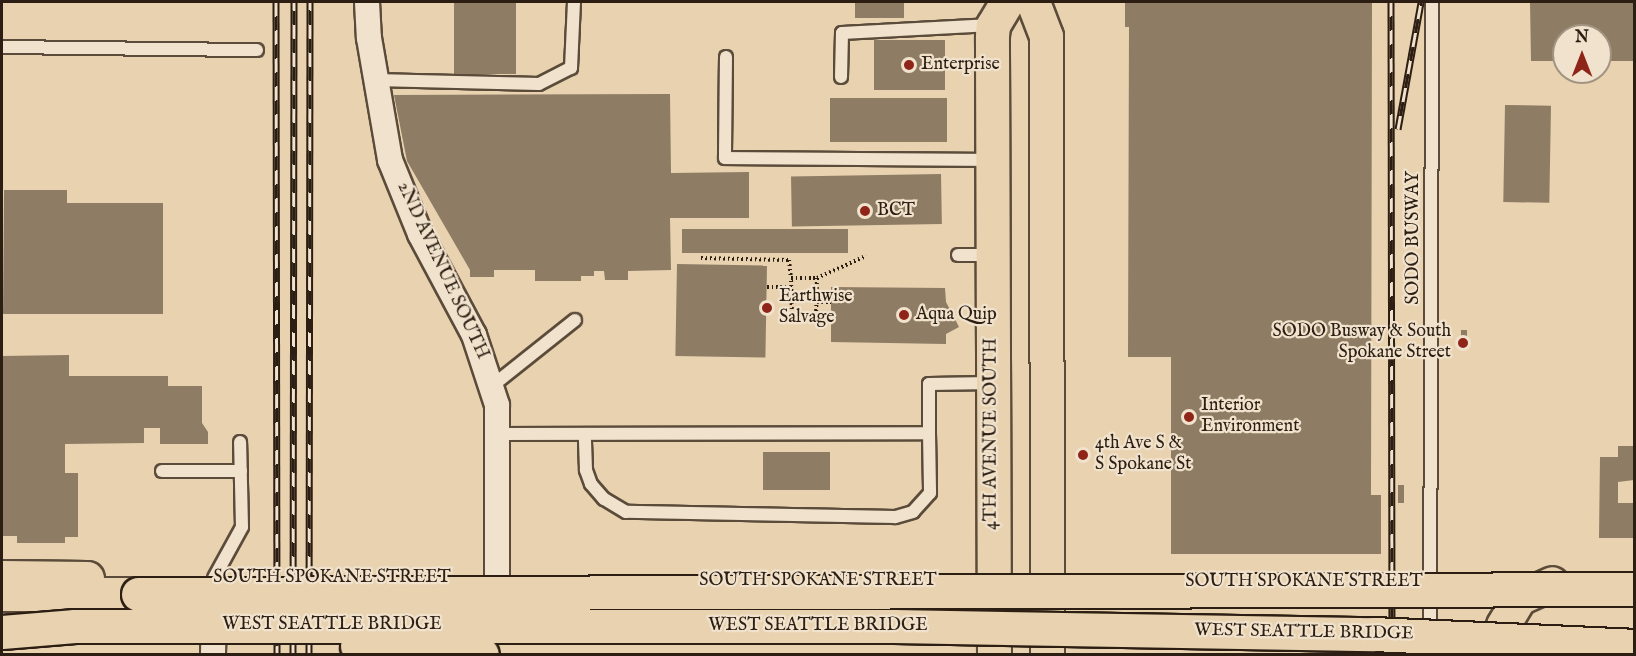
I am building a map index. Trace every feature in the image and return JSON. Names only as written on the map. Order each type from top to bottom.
[{"type":"main road","points":[[1033,2],[1046,36],[1047,654]]},
{"type":"main road","name":"4TH AVENUE SOUTH","points":[[994,654],[992,582],[993,160],[1000,13]]},
{"type":"main road","name":"SOUTH SPOKANE STREET","points":[[2,577],[1635,583]]},
{"type":"main road","points":[[406,578],[407,654]]},
{"type":"main road","points":[[495,654],[497,578]]},
{"type":"main road","points":[[1508,654],[1503,625],[1519,598],[1553,582]]},
{"type":"main road","name":"WEST SEATTLE BRIDGE","points":[[2,594],[1635,589]]},
{"type":"main road","name":"WEST SEATTLE BRIDGE","points":[[2,634],[87,626],[894,626],[1373,634],[1635,646]]},
{"type":"main road","points":[[2,634],[74,646],[362,646],[482,654]]},
{"type":"street","name":"2ND AVENUE SOUTH","points":[[367,2],[375,80],[390,160],[420,234],[474,335],[492,386],[499,434],[497,578]]},
{"type":"street","points":[[213,654],[214,578]]},
{"type":"lane","points":[[375,80],[539,84],[571,68],[574,2]]},
{"type":"lane","name":"SODO BUSWAY","points":[[1430,654],[1432,2]]},
{"type":"lane","points":[[841,77],[842,33],[1000,13]]},
{"type":"lane","points":[[2,47],[257,50]]},
{"type":"lane","points":[[726,57],[725,158],[993,160]]},
{"type":"lane","points":[[958,255],[993,255]]},
{"type":"lane","points":[[492,386],[575,320]]},
{"type":"lane","points":[[585,434],[586,470],[591,484],[604,499],[626,512],[895,517],[913,512],[930,493],[929,384],[992,383]]},
{"type":"lane","points":[[499,434],[929,433]]},
{"type":"lane","points":[[214,578],[242,527],[240,442]]},
{"type":"lane","points":[[162,471],[241,471]]},
{"type":"path","points":[[791,278],[817,278],[866,256]]},
{"type":"path","points":[[701,258],[789,260],[792,318],[816,318],[817,278]]},
{"type":"path","points":[[767,287],[791,287]]},
{"type":"path","points":[[817,302],[831,302]]},
{"type":"building","points":[[454,2],[516,2],[516,74],[454,74]]},
{"type":"building","points":[[855,2],[904,2],[904,18],[855,18]]},
{"type":"building","points":[[1125,2],[1372,2],[1371,495],[1381,495],[1381,554],[1171,554],[1171,357],[1128,357],[1129,27],[1125,27]]},
{"type":"building","points":[[1530,2],[1634,2],[1634,61],[1612,61],[1612,24],[1552,24],[1552,61],[1531,61]]},
{"type":"building","name":"Enterprise","points":[[874,40],[945,40],[945,90],[874,90]]},
{"type":"building","points":[[670,94],[671,173],[749,172],[749,218],[670,218],[671,270],[628,271],[628,280],[605,280],[604,271],[594,271],[594,276],[581,276],[581,281],[535,281],[535,270],[494,270],[494,277],[470,277],[470,270],[407,161],[394,95]]},
{"type":"building","points":[[830,98],[947,98],[947,142],[830,142]]},
{"type":"building","points":[[1505,105],[1551,106],[1549,203],[1503,202]]},
{"type":"building","name":"BCT","points":[[941,174],[942,224],[792,227],[791,177]]},
{"type":"building","points":[[4,190],[67,190],[67,203],[163,203],[163,314],[3,314]]},
{"type":"building","points":[[682,229],[848,229],[848,253],[682,253]]},
{"type":"building","points":[[677,264],[767,266],[765,358],[675,356]]},
{"type":"building","name":"Aqua Quip","points":[[831,287],[945,288],[946,302],[959,327],[946,334],[946,344],[831,342]]},
{"type":"building","points":[[1461,330],[1467,330],[1467,348],[1461,348]]},
{"type":"building","points":[[69,355],[69,376],[168,376],[168,386],[202,386],[202,423],[208,432],[208,444],[160,444],[160,428],[144,428],[144,443],[65,444],[65,473],[78,473],[78,537],[65,537],[65,543],[17,543],[17,536],[2,536],[2,356]]},
{"type":"building","points":[[1618,446],[1634,446],[1634,480],[1618,482],[1618,503],[1634,503],[1634,538],[1599,538],[1600,457],[1618,457]]},
{"type":"building","points":[[763,452],[830,452],[830,490],[763,490]]},
{"type":"building","points":[[1398,485],[1404,485],[1404,503],[1398,503]]},
{"type":"railway","points":[[276,2],[277,654]]},
{"type":"railway","points":[[293,654],[294,2]]},
{"type":"railway","points":[[309,654],[310,2]]},
{"type":"railway","points":[[1391,2],[1392,654]]},
{"type":"railway","points":[[1398,129],[1421,2]]},
{"type":"place","name":"Enterprise","points":[[909,65]]},
{"type":"place","name":"BCT","points":[[865,211]]},
{"type":"place","name":"Earthwise Salvage","points":[[767,308]]},
{"type":"place","name":"Aqua Quip","points":[[904,315]]},
{"type":"place","name":"SODO Busway & South Spokane Street","points":[[1463,343]]},
{"type":"place","name":"Interior Environment","points":[[1189,417]]},
{"type":"place","name":"4th Ave S & S Spokane St","points":[[1083,455]]}]
